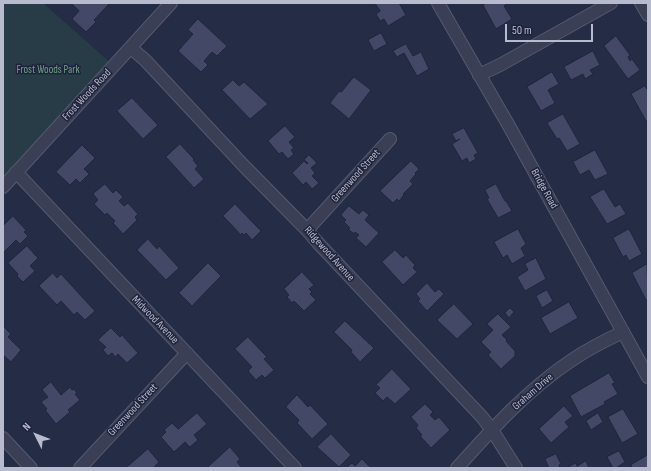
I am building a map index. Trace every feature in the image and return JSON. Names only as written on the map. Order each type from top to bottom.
[{"type":"street","name":"Frost Woods Road","points":[[3,186],[171,3]]},
{"type":"street","name":"Bridge Road","points":[[438,3],[648,377]]},
{"type":"street","points":[[479,75],[500,65],[611,3]]},
{"type":"street","points":[[641,3],[648,15]]},
{"type":"street","name":"Ridgewood Avenue","points":[[131,48],[145,60],[243,165],[307,230],[318,244],[482,417],[516,468]]},
{"type":"street","name":"Greenwood Street","points":[[307,230],[390,139]]},
{"type":"street","name":"Midwood Avenue","points":[[16,172],[296,468]]},
{"type":"street","name":"Graham Drive","points":[[457,468],[492,430],[538,386],[572,360],[623,332]]},
{"type":"street","name":"Greenwood Street","points":[[80,468],[187,353]]},
{"type":"street","points":[[3,438],[31,468]]},
{"type":"green space","name":"Frost Woods Park","points":[[3,3],[43,3],[114,66],[3,187]]},
{"type":"building","points":[[71,3],[110,3],[94,20],[96,22],[86,32],[72,19],[79,11]]},
{"type":"building","points":[[375,3],[399,3],[406,15],[388,26],[384,19],[380,21],[376,14],[380,11]]},
{"type":"building","points":[[487,3],[508,3],[504,6],[512,19],[496,29],[483,5]]},
{"type":"building","points":[[198,19],[227,46],[217,56],[212,52],[204,61],[208,65],[201,72],[178,51],[193,34],[188,30]]},
{"type":"building","points":[[381,33],[387,44],[374,51],[368,40]]},
{"type":"building","points":[[616,36],[630,55],[628,57],[630,61],[632,59],[640,70],[628,79],[604,46]]},
{"type":"building","points":[[406,44],[413,56],[421,52],[429,69],[417,76],[404,53],[397,57],[393,51]]},
{"type":"building","points":[[593,51],[600,65],[590,70],[593,74],[585,79],[583,74],[571,80],[564,67]]},
{"type":"building","points":[[552,72],[559,84],[548,90],[555,103],[541,111],[527,87]]},
{"type":"building","points":[[354,77],[371,90],[349,119],[330,103],[339,91],[341,92]]},
{"type":"building","points":[[233,80],[239,86],[244,82],[268,104],[250,119],[222,90]]},
{"type":"building","points":[[645,86],[648,91],[648,120],[646,121],[631,94]]},
{"type":"building","points":[[132,98],[158,125],[143,139],[117,111]]},
{"type":"building","points":[[563,114],[580,144],[567,151],[547,123]]},
{"type":"building","points":[[285,126],[295,137],[289,142],[294,148],[291,150],[294,154],[288,159],[282,152],[279,154],[268,141]]},
{"type":"building","points":[[464,128],[478,153],[474,155],[476,159],[469,163],[467,158],[462,161],[452,144],[460,139],[456,141],[452,134]]},
{"type":"building","points":[[180,144],[194,159],[193,160],[198,166],[195,169],[204,179],[194,188],[166,157]]},
{"type":"building","points":[[82,145],[95,158],[84,169],[89,174],[80,183],[76,179],[70,185],[56,172]]},
{"type":"building","points":[[595,150],[608,174],[595,180],[589,170],[580,175],[573,162]]},
{"type":"building","points":[[309,155],[317,163],[311,168],[315,173],[312,176],[319,183],[312,189],[306,182],[303,185],[292,173],[304,161],[307,164],[308,163],[304,160]]},
{"type":"building","points":[[411,161],[419,169],[410,181],[413,184],[403,194],[404,195],[399,201],[397,199],[393,203],[380,191]]},
{"type":"building","points":[[105,184],[113,193],[116,190],[123,197],[119,201],[124,206],[128,203],[138,214],[135,217],[137,220],[123,234],[113,223],[115,221],[107,213],[105,215],[94,204],[98,200],[93,194]]},
{"type":"building","points":[[496,184],[512,211],[498,218],[487,199],[489,198],[485,190]]},
{"type":"building","points":[[604,189],[615,207],[620,204],[626,214],[607,224],[590,197]]},
{"type":"building","points":[[235,204],[261,231],[252,240],[246,233],[244,235],[242,233],[241,235],[223,216]]},
{"type":"building","points":[[349,206],[359,214],[363,210],[369,215],[365,220],[379,233],[366,247],[356,238],[359,235],[355,232],[354,234],[348,229],[350,228],[344,222],[346,220],[341,215]]},
{"type":"building","points":[[13,216],[26,230],[24,232],[28,236],[20,244],[16,240],[3,253],[3,226]]},
{"type":"building","points":[[518,229],[526,244],[521,248],[525,256],[512,264],[507,255],[503,258],[494,242]]},
{"type":"building","points":[[629,229],[642,254],[629,261],[626,255],[623,257],[613,238]]},
{"type":"building","points":[[148,239],[157,249],[159,246],[179,268],[166,280],[137,250]]},
{"type":"building","points":[[27,246],[38,258],[30,266],[35,271],[23,282],[8,263]]},
{"type":"building","points":[[395,250],[403,258],[406,255],[415,265],[413,268],[417,272],[403,285],[382,262]]},
{"type":"building","points":[[536,258],[546,279],[525,291],[517,277],[528,270],[525,264]]},
{"type":"building","points":[[208,263],[221,276],[192,306],[179,293]]},
{"type":"building","points":[[647,264],[648,299],[646,300],[632,273]]},
{"type":"building","points":[[302,272],[314,285],[309,289],[312,292],[310,294],[316,300],[304,311],[294,301],[292,303],[287,297],[289,295],[284,289]]},
{"type":"building","points":[[53,273],[57,278],[61,274],[95,311],[85,320],[77,312],[74,315],[61,301],[57,305],[39,286]]},
{"type":"building","points":[[427,283],[435,292],[439,289],[444,294],[427,311],[418,301],[420,299],[416,294]]},
{"type":"building","points":[[547,290],[553,301],[542,308],[536,296]]},
{"type":"building","points":[[569,302],[578,318],[550,334],[541,318]]},
{"type":"building","points":[[454,304],[473,324],[457,339],[437,320]]},
{"type":"building","points":[[510,308],[514,312],[509,318],[505,313]]},
{"type":"building","points":[[498,314],[511,327],[502,335],[515,351],[515,356],[501,369],[488,355],[491,352],[481,342],[493,330],[487,324]]},
{"type":"building","points":[[345,321],[374,348],[360,362],[351,352],[352,350],[334,332]]},
{"type":"building","points":[[3,326],[11,334],[8,337],[21,350],[11,362],[3,355]]},
{"type":"building","points":[[111,328],[120,337],[122,335],[138,353],[127,363],[118,354],[115,357],[112,353],[108,356],[103,350],[106,347],[98,340]]},
{"type":"building","points":[[248,337],[267,357],[264,359],[274,370],[265,378],[262,375],[256,380],[248,371],[252,367],[235,349]]},
{"type":"building","points":[[392,369],[411,389],[395,404],[387,397],[383,401],[375,393],[380,388],[376,385]]},
{"type":"building","points":[[609,373],[615,383],[612,384],[618,394],[604,402],[605,404],[581,417],[570,396]]},
{"type":"building","points":[[51,382],[61,395],[70,387],[72,390],[74,389],[77,393],[75,394],[80,400],[68,410],[70,412],[56,424],[45,410],[47,409],[41,402],[48,397],[42,390]]},
{"type":"building","points":[[297,395],[308,407],[310,405],[328,424],[312,439],[297,423],[299,420],[286,407]]},
{"type":"building","points":[[425,404],[433,412],[430,415],[435,420],[439,417],[450,430],[431,448],[420,436],[422,435],[416,428],[418,425],[411,417]]},
{"type":"building","points":[[564,406],[573,416],[565,422],[569,427],[551,443],[539,429]]},
{"type":"building","points":[[623,409],[638,434],[622,443],[608,417]]},
{"type":"building","points":[[197,413],[207,424],[194,435],[198,440],[190,447],[185,442],[174,452],[161,437],[166,432],[164,430],[172,423],[178,429]]},
{"type":"building","points":[[598,413],[603,422],[591,430],[586,421]]},
{"type":"building","points":[[331,434],[351,455],[339,467],[317,447]]},
{"type":"building","points":[[230,447],[240,459],[237,462],[242,468],[207,468]]},
{"type":"building","points":[[148,449],[159,462],[154,467],[155,468],[126,468]]},
{"type":"building","points":[[619,451],[625,462],[616,468],[613,468],[607,457]]},
{"type":"building","points":[[556,454],[561,464],[559,465],[560,468],[549,468],[545,459]]},
{"type":"building","points":[[648,455],[648,468],[632,468],[631,465]]},
{"type":"building","points":[[362,459],[371,468],[346,468],[352,463],[355,466]]},
{"type":"building","points":[[586,461],[589,468],[567,467],[576,463],[577,466]]}]
